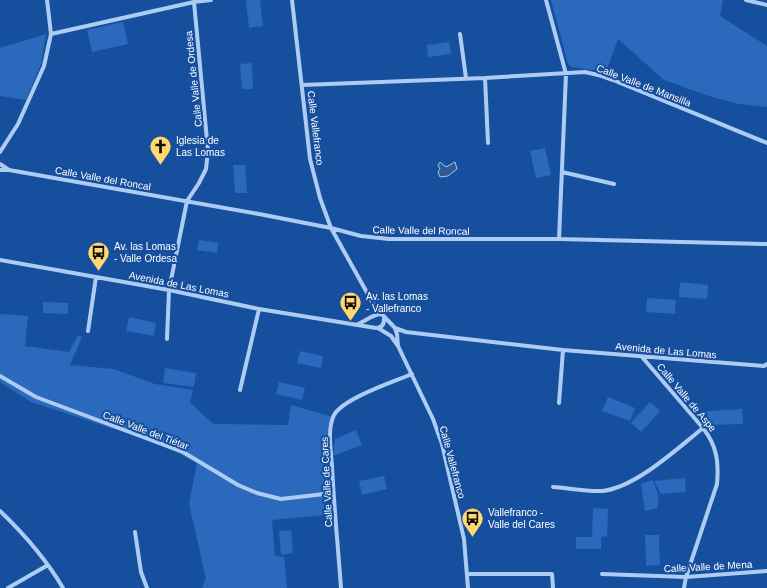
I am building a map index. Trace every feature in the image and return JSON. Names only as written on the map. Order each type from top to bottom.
[{"type":"street","points":[[0,153],[18,124],[44,66],[51,34],[47,0]]},
{"type":"street","points":[[51,34],[194,2],[211,0]]},
{"type":"street","name":"Calle Vallefranco","points":[[292,0],[310,159],[320,198],[331,228],[375,307],[381,314]]},
{"type":"street","points":[[546,0],[566,74],[559,239]]},
{"type":"street","points":[[746,0],[767,5]]},
{"type":"street","name":"Calle Valle de Ordesa","points":[[167,339],[169,290],[187,201],[200,183],[206,169],[208,151],[194,2]]},
{"type":"street","points":[[460,34],[466,78]]},
{"type":"street","name":"Calle Valle de Mansilla","points":[[302,84],[485,78],[585,72],[602,76],[767,143]]},
{"type":"street","points":[[485,78],[488,143]]},
{"type":"street","name":"Calle Valle del Roncal","points":[[0,166],[10,170]]},
{"type":"street","name":"Calle Valle del Roncal","points":[[0,170],[10,170],[187,201],[331,228],[362,236],[389,239],[559,239],[767,244]]},
{"type":"street","points":[[562,172],[614,184]]},
{"type":"street","name":"Avenida de Las Lomas","points":[[0,260],[96,276],[259,309],[377,328]]},
{"type":"street","points":[[88,331],[96,276]]},
{"type":"street","points":[[240,390],[259,309]]},
{"type":"street","points":[[384,319],[383,324],[377,328],[372,324],[371,319],[374,315],[381,314],[384,319],[395,328]]},
{"type":"street","name":"Avenida de Las Lomas","points":[[358,324],[371,319]]},
{"type":"street","name":"Calle Vallefranco","points":[[377,328],[391,336],[398,346],[433,419],[442,444],[464,539],[468,588]]},
{"type":"street","name":"Calle Vallefranco","points":[[395,328],[398,346]]},
{"type":"street","name":"Avenida de Las Lomas","points":[[395,328],[406,332],[563,350],[764,366],[767,364]]},
{"type":"street","name":"Avenida de Las Lomas","points":[[397,334],[406,332]]},
{"type":"street","points":[[391,336],[397,334]]},
{"type":"street","points":[[559,403],[563,350]]},
{"type":"street","name":"Calle Valle de Aspe","points":[[642,357],[703,428],[711,439],[716,452],[719,469],[718,484],[686,577],[684,588]]},
{"type":"street","name":"Calle Valle de Cares","points":[[341,588],[333,493],[330,433],[334,415],[343,406],[361,395],[412,374]]},
{"type":"street","name":"Calle Valle del Tiétar","points":[[0,376],[36,397],[183,452],[238,485],[257,492],[281,499],[333,493]]},
{"type":"street","points":[[553,487],[602,491],[618,487],[639,477],[703,428]]},
{"type":"street","points":[[0,511],[26,538],[48,565],[63,588]]},
{"type":"street","points":[[135,532],[140,572],[147,588]]},
{"type":"street","points":[[8,588],[48,565]]},
{"type":"street","name":"Calle Valle de Mena","points":[[602,574],[686,577],[767,571]]},
{"type":"street","points":[[467,574],[552,574],[553,588]]},
{"type":"shaded area","points":[[246,0],[260,0],[263,26],[249,28]]},
{"type":"shaded area","points":[[551,0],[723,0],[720,16],[767,46],[767,107],[739,104],[712,97],[664,80],[618,39],[606,72],[572,67],[568,64]]},
{"type":"shaded area","points":[[123,22],[128,44],[92,52],[87,30]]},
{"type":"shaded area","points":[[46,34],[41,64],[26,100],[0,96],[0,48]]},
{"type":"shaded area","points":[[449,42],[451,54],[428,57],[427,45]]},
{"type":"shaded area","points":[[252,63],[253,89],[242,89],[240,64]]},
{"type":"shaded area","points":[[545,148],[551,175],[536,178],[530,151]]},
{"type":"shaded area","points":[[440,162],[446,167],[455,162],[457,169],[448,176],[440,177],[438,172],[440,169],[438,165]]},
{"type":"shaded area","points":[[233,165],[245,165],[247,193],[235,193]]},
{"type":"shaded area","points":[[199,240],[218,243],[217,253],[197,250]]},
{"type":"shaded area","points":[[680,282],[708,285],[707,299],[679,297]]},
{"type":"shaded area","points":[[647,298],[676,300],[675,314],[646,312]]},
{"type":"shaded area","points":[[43,302],[68,303],[68,314],[43,313]]},
{"type":"shaded area","points":[[0,314],[28,316],[25,346],[69,352],[78,335],[82,337],[70,365],[114,369],[155,384],[193,390],[190,402],[213,424],[288,425],[291,405],[333,417],[328,435],[324,515],[272,520],[275,556],[284,557],[287,588],[202,588],[206,579],[189,504],[197,463],[145,439],[31,402],[0,382]]},
{"type":"shaded area","points":[[129,317],[156,323],[154,336],[126,331]]},
{"type":"shaded area","points":[[300,351],[323,356],[321,368],[297,363]]},
{"type":"shaded area","points":[[165,368],[196,373],[194,387],[163,383]]},
{"type":"shaded area","points":[[279,382],[305,388],[302,400],[276,394]]},
{"type":"shaded area","points":[[608,397],[635,408],[630,421],[602,411]]},
{"type":"shaded area","points":[[650,402],[660,411],[641,432],[631,423]]},
{"type":"shaded area","points":[[742,409],[743,424],[707,425],[707,411]]},
{"type":"shaded area","points":[[356,430],[362,445],[333,456],[335,439]]},
{"type":"shaded area","points":[[384,476],[387,489],[362,495],[359,481]]},
{"type":"shaded area","points":[[685,478],[686,492],[661,494],[654,481]]},
{"type":"shaded area","points":[[652,480],[658,494],[658,505],[657,508],[645,511],[641,484]]},
{"type":"shaded area","points":[[593,508],[608,509],[607,536],[601,537],[601,549],[576,549],[576,537],[592,537]]},
{"type":"shaded area","points":[[291,530],[293,553],[281,555],[279,531]]},
{"type":"shaded area","points":[[645,535],[659,535],[660,565],[646,566]]},
{"type":"place","name":"Iglesia de Las Lomas","points":[[160,166]]},
{"type":"place","name":"Av. las Lomas - Valle Ordesa","points":[[98,272]]},
{"type":"place","name":"Av. las Lomas - Vallefranco","points":[[350,322]]},
{"type":"place","name":"Vallefranco - Valle del Cares","points":[[473,538]]}]
